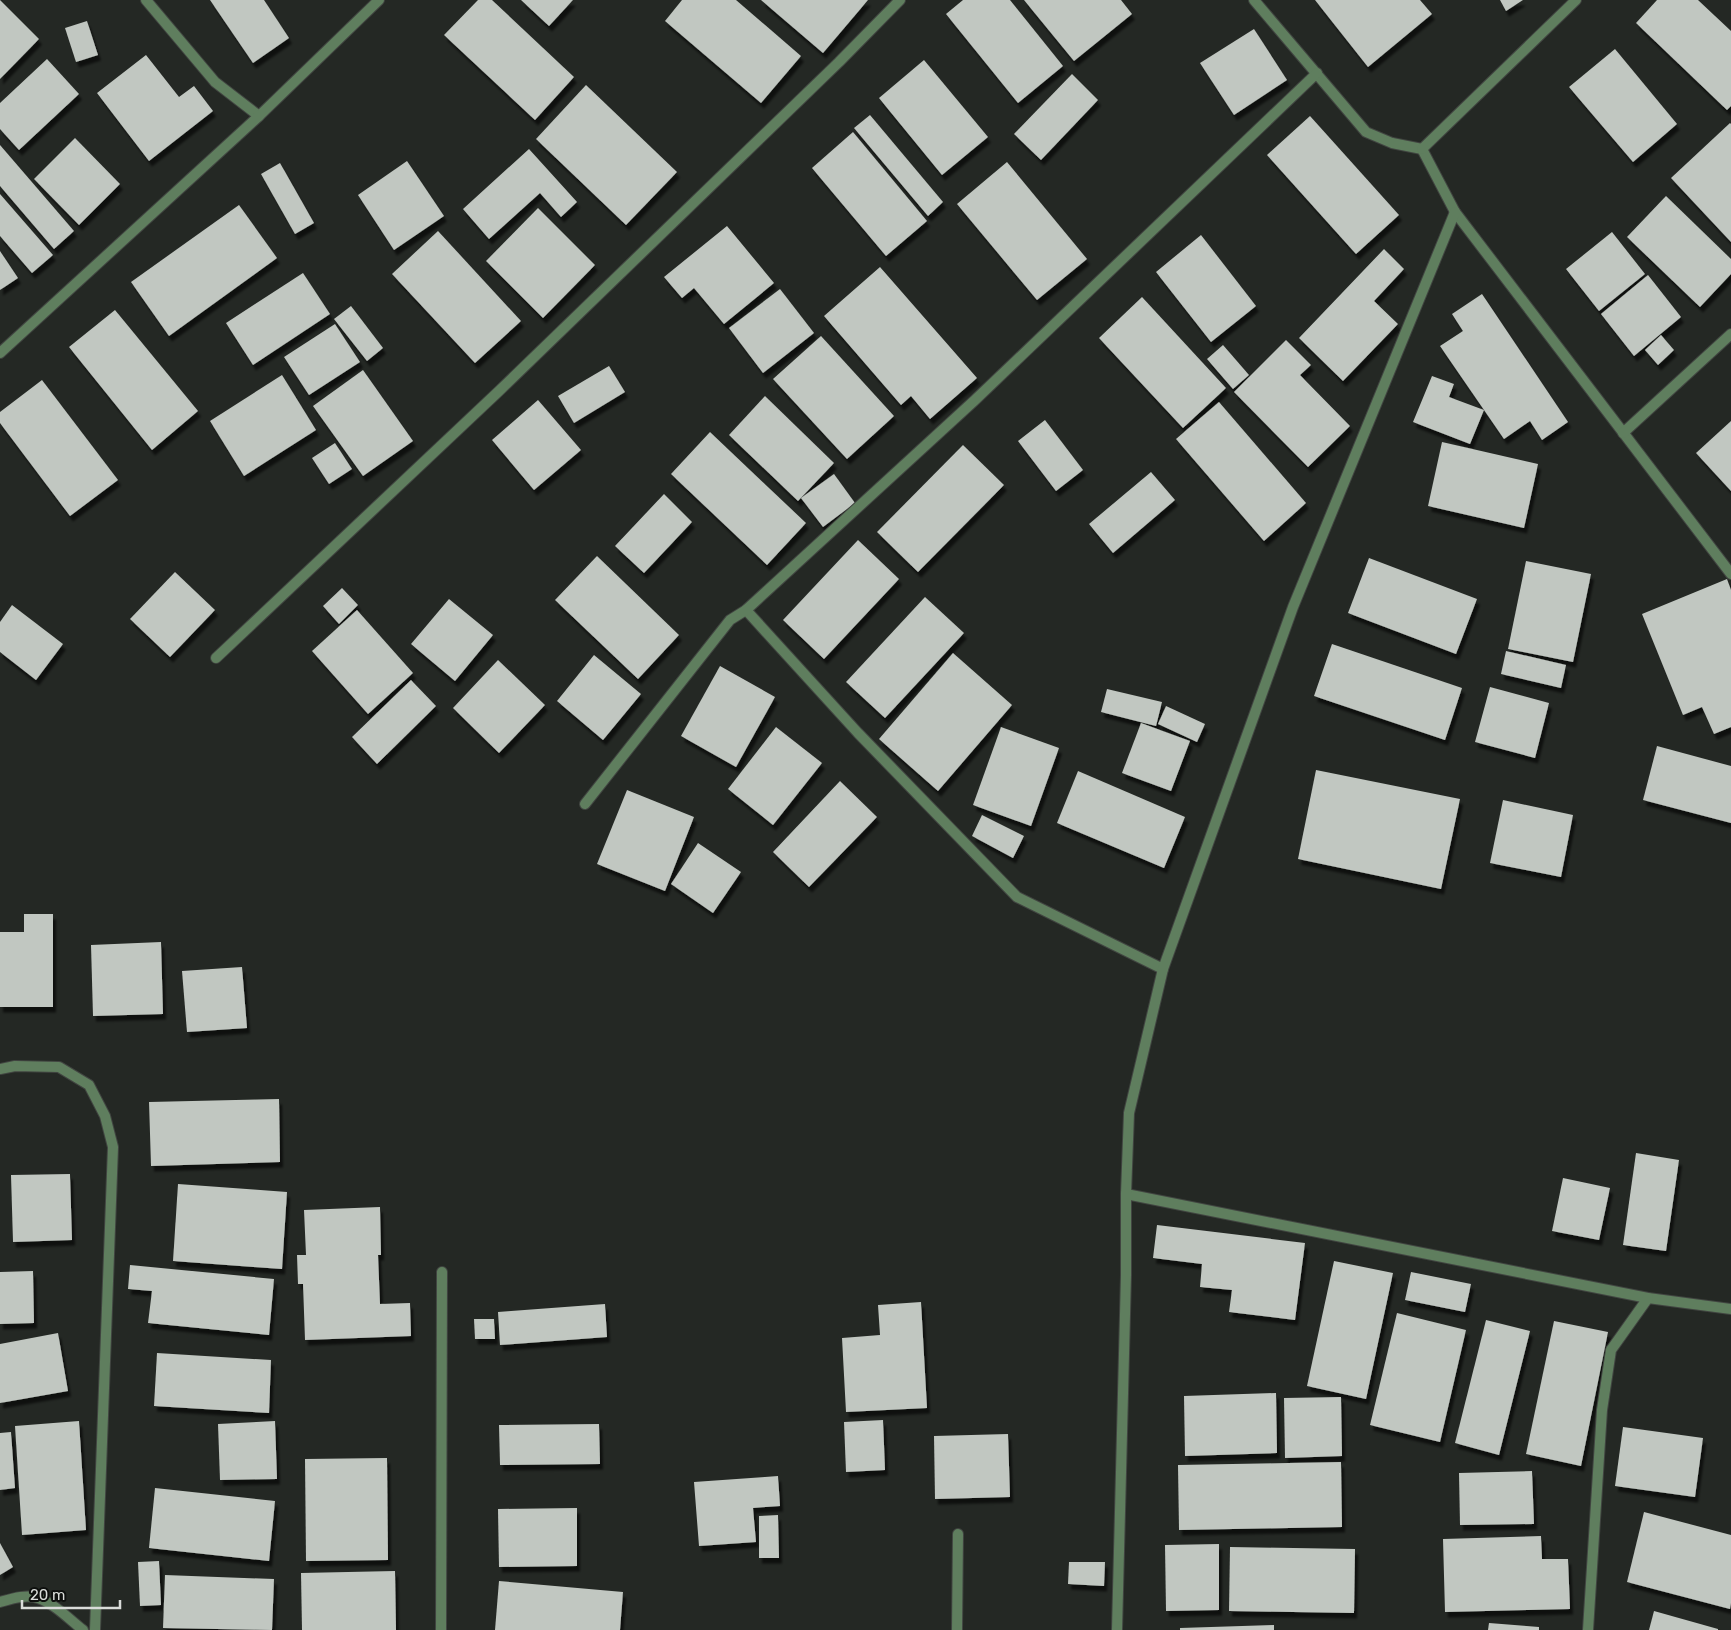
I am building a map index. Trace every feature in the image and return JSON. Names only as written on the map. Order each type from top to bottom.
[{"type":"street","points":[[146,0],[215,82],[259,116]]},
{"type":"street","points":[[0,353],[259,116],[379,0]]},
{"type":"street","points":[[216,658],[499,391],[839,62],[900,0]]},
{"type":"street","points":[[1254,0],[1366,132],[1392,143],[1422,149]]},
{"type":"street","points":[[1422,149],[1576,0]]},
{"type":"street","points":[[585,804],[730,620],[746,610],[975,400],[1318,74]]},
{"type":"street","points":[[1422,149],[1455,212],[1731,574]]},
{"type":"street","points":[[1117,1630],[1129,1113],[1163,969],[1293,607],[1455,212]]},
{"type":"street","points":[[1623,433],[1731,334]]},
{"type":"street","points":[[746,610],[858,733],[1017,897],[1163,969]]},
{"type":"street","points":[[0,1069],[15,1066],[59,1067],[89,1085],[105,1116],[113,1147],[95,1630]]},
{"type":"street","points":[[1126,1194],[1648,1298],[1731,1309]]},
{"type":"street","points":[[441,1630],[442,1272]]},
{"type":"street","points":[[1588,1630],[1602,1410],[1611,1350],[1648,1298]]},
{"type":"street","points":[[957,1630],[958,1534]]},
{"type":"street","points":[[0,1602],[17,1597],[37,1598],[62,1613],[83,1630]]},
{"type":"building","points":[[0,0],[39,39],[0,79]]},
{"type":"building","points":[[210,0],[264,0],[289,38],[253,63]]},
{"type":"building","points":[[478,0],[492,0],[574,77],[535,120],[444,35]]},
{"type":"building","points":[[521,0],[573,0],[549,26]]},
{"type":"building","points":[[682,0],[736,0],[801,56],[761,103],[665,21]]},
{"type":"building","points":[[761,0],[868,0],[823,53]]},
{"type":"building","points":[[963,0],[1010,0],[1063,66],[1018,103],[946,14]]},
{"type":"building","points":[[1024,0],[1121,0],[1132,14],[1074,61]]},
{"type":"building","points":[[1315,0],[1420,0],[1432,14],[1368,67]]},
{"type":"building","points":[[1500,0],[1523,0],[1506,11]]},
{"type":"building","points":[[1657,0],[1698,0],[1731,31],[1731,106],[1727,110],[1636,23]]},
{"type":"building","points":[[87,21],[98,55],[76,62],[65,28]]},
{"type":"building","points":[[1254,29],[1287,80],[1234,115],[1200,63]]},
{"type":"building","points":[[1615,49],[1677,124],[1633,162],[1569,87]]},
{"type":"building","points":[[146,55],[179,97],[194,86],[213,111],[149,161],[97,93]]},
{"type":"building","points":[[47,59],[79,94],[19,150],[0,129],[0,103]]},
{"type":"building","points":[[924,60],[988,137],[942,175],[879,98]]},
{"type":"building","points":[[1072,74],[1098,100],[1041,160],[1014,134]]},
{"type":"building","points":[[586,85],[677,172],[626,225],[536,139]]},
{"type":"building","points":[[870,115],[943,202],[928,216],[854,128]]},
{"type":"building","points":[[1310,116],[1399,215],[1356,254],[1267,155]]},
{"type":"building","points":[[1731,124],[1731,242],[1671,178]]},
{"type":"building","points":[[853,132],[927,221],[886,256],[812,168]]},
{"type":"building","points":[[75,138],[120,184],[79,225],[34,179]]},
{"type":"building","points":[[0,145],[74,231],[54,249],[0,186]]},
{"type":"building","points":[[529,149],[577,202],[561,217],[540,193],[489,239],[463,209]]},
{"type":"building","points":[[407,161],[444,216],[394,250],[358,195]]},
{"type":"building","points":[[1007,162],[1087,259],[1037,300],[957,204]]},
{"type":"building","points":[[280,163],[314,223],[295,234],[261,174]]},
{"type":"building","points":[[0,194],[53,255],[32,273],[0,236]]},
{"type":"building","points":[[1666,196],[1731,259],[1731,274],[1700,307],[1627,237]]},
{"type":"building","points":[[239,205],[277,258],[169,336],[131,282]]},
{"type":"building","points":[[538,208],[595,265],[543,318],[486,261]]},
{"type":"building","points":[[727,226],[774,283],[724,324],[694,288],[682,298],[664,277]]},
{"type":"building","points":[[438,231],[521,321],[475,363],[392,274]]},
{"type":"building","points":[[1612,232],[1645,274],[1599,311],[1566,269]]},
{"type":"building","points":[[1201,235],[1256,306],[1211,342],[1156,272]]},
{"type":"building","points":[[1384,249],[1404,269],[1374,301],[1398,324],[1343,381],[1299,338]]},
{"type":"building","points":[[0,251],[18,278],[0,290]]},
{"type":"building","points":[[880,267],[977,378],[930,419],[911,396],[901,405],[824,316]]},
{"type":"building","points":[[303,273],[330,314],[253,365],[226,323]]},
{"type":"building","points":[[1648,275],[1681,317],[1634,356],[1601,314]]},
{"type":"building","points":[[780,289],[814,333],[763,373],[729,328]]},
{"type":"building","points":[[1482,294],[1568,422],[1542,440],[1530,421],[1504,439],[1440,346],[1463,331],[1452,314]]},
{"type":"building","points":[[1142,297],[1226,388],[1183,428],[1099,338]]},
{"type":"building","points":[[351,306],[383,348],[367,361],[334,319]]},
{"type":"building","points":[[115,310],[198,411],[152,450],[69,347]]},
{"type":"building","points":[[335,324],[360,362],[309,395],[284,357]]},
{"type":"building","points":[[1661,335],[1674,350],[1658,365],[1645,350]]},
{"type":"building","points":[[821,336],[894,416],[847,459],[773,379]]},
{"type":"building","points":[[1286,340],[1311,365],[1300,375],[1350,426],[1308,467],[1234,392]]},
{"type":"building","points":[[1223,345],[1249,375],[1233,389],[1207,359]]},
{"type":"building","points":[[609,366],[625,392],[574,423],[558,396]]},
{"type":"building","points":[[363,370],[413,441],[363,476],[313,406]]},
{"type":"building","points":[[282,375],[316,430],[244,476],[210,421]]},
{"type":"building","points":[[1432,376],[1454,384],[1449,397],[1484,410],[1470,444],[1413,422]]},
{"type":"building","points":[[42,380],[118,480],[70,516],[0,423],[0,412]]},
{"type":"building","points":[[765,396],[834,463],[798,501],[729,435]]},
{"type":"building","points":[[538,400],[581,450],[534,490],[492,440]]},
{"type":"building","points":[[1219,402],[1306,503],[1264,541],[1176,439]]},
{"type":"building","points":[[1045,420],[1083,470],[1056,491],[1018,441]]},
{"type":"building","points":[[1731,421],[1731,491],[1696,453]]},
{"type":"building","points":[[710,432],[806,523],[767,565],[671,474]]},
{"type":"building","points":[[1442,442],[1538,464],[1524,528],[1428,506]]},
{"type":"building","points":[[335,443],[352,469],[329,484],[312,458]]},
{"type":"building","points":[[963,445],[1004,485],[918,572],[877,532]]},
{"type":"building","points":[[1151,472],[1175,500],[1113,553],[1089,524]]},
{"type":"building","points":[[834,474],[855,503],[823,527],[801,498]]},
{"type":"building","points":[[664,494],[692,522],[644,573],[615,546]]},
{"type":"building","points":[[858,540],[899,579],[824,659],[783,620]]},
{"type":"building","points":[[597,556],[679,635],[638,679],[555,600]]},
{"type":"building","points":[[1369,558],[1477,599],[1456,654],[1348,613]]},
{"type":"building","points":[[1526,561],[1591,574],[1573,662],[1508,649]]},
{"type":"building","points":[[175,572],[215,610],[170,657],[130,619]]},
{"type":"building","points":[[1727,579],[1731,590],[1731,727],[1714,734],[1702,707],[1683,715],[1642,614]]},
{"type":"building","points":[[342,588],[358,605],[339,624],[323,606]]},
{"type":"building","points":[[925,597],[964,633],[885,718],[846,682]]},
{"type":"building","points":[[449,599],[493,635],[455,681],[411,644]]},
{"type":"building","points":[[12,605],[63,644],[36,680],[0,652],[0,622]]},
{"type":"building","points":[[357,610],[413,673],[368,714],[312,651]]},
{"type":"building","points":[[1332,644],[1462,688],[1445,740],[1314,696]]},
{"type":"building","points":[[1506,651],[1566,665],[1561,688],[1501,674]]},
{"type":"building","points":[[953,653],[1012,705],[938,791],[879,739]]},
{"type":"building","points":[[594,655],[641,694],[603,740],[557,701]]},
{"type":"building","points":[[498,660],[545,705],[499,753],[453,708]]},
{"type":"building","points":[[720,666],[775,697],[736,767],[681,736]]},
{"type":"building","points":[[411,680],[436,706],[377,764],[352,737]]},
{"type":"building","points":[[1490,687],[1549,703],[1535,758],[1475,742]]},
{"type":"building","points":[[1107,689],[1162,702],[1156,726],[1101,712]]},
{"type":"building","points":[[1166,706],[1205,724],[1197,742],[1158,724]]},
{"type":"building","points":[[1141,723],[1190,741],[1171,791],[1122,773]]},
{"type":"building","points":[[776,727],[822,763],[773,825],[728,789]]},
{"type":"building","points":[[1001,727],[1059,748],[1031,826],[973,805]]},
{"type":"building","points":[[1657,746],[1731,766],[1731,823],[1643,800]]},
{"type":"building","points":[[1316,770],[1460,799],[1441,889],[1298,859]]},
{"type":"building","points":[[1078,771],[1185,817],[1164,868],[1057,823]]},
{"type":"building","points":[[840,781],[877,817],[809,887],[773,852]]},
{"type":"building","points":[[627,790],[694,817],[665,891],[597,864]]},
{"type":"building","points":[[1503,800],[1573,815],[1561,877],[1490,863]]},
{"type":"building","points":[[982,815],[1024,836],[1013,858],[972,836]]},
{"type":"building","points":[[698,843],[741,872],[713,913],[671,884]]},
{"type":"building","points":[[24,914],[53,914],[53,1007],[0,1007],[0,932],[24,932]]},
{"type":"building","points":[[161,942],[163,1014],[93,1016],[91,945]]},
{"type":"building","points":[[242,967],[247,1028],[187,1032],[182,971]]},
{"type":"building","points":[[279,1099],[280,1162],[151,1166],[149,1102]]},
{"type":"building","points":[[1636,1153],[1679,1160],[1666,1251],[1623,1245]]},
{"type":"building","points":[[70,1174],[72,1240],[13,1242],[11,1175]]},
{"type":"building","points":[[1563,1178],[1610,1188],[1599,1240],[1552,1231]]},
{"type":"building","points":[[178,1184],[287,1192],[282,1269],[173,1261]]},
{"type":"building","points":[[380,1207],[381,1255],[378,1255],[380,1304],[410,1303],[411,1336],[305,1340],[303,1284],[298,1284],[297,1255],[306,1255],[304,1210]]},
{"type":"building","points":[[1157,1225],[1305,1243],[1295,1320],[1229,1312],[1232,1290],[1200,1287],[1202,1264],[1153,1258]]},
{"type":"building","points":[[1334,1261],[1393,1273],[1366,1399],[1307,1386]]},
{"type":"building","points":[[130,1265],[274,1279],[269,1335],[148,1323],[152,1291],[128,1289]]},
{"type":"building","points":[[33,1271],[34,1323],[0,1324],[0,1272]]},
{"type":"building","points":[[1411,1272],[1471,1284],[1465,1312],[1405,1300]]},
{"type":"building","points":[[921,1302],[927,1408],[846,1412],[842,1338],[880,1335],[878,1305]]},
{"type":"building","points":[[605,1304],[607,1337],[500,1345],[498,1312]]},
{"type":"building","points":[[1397,1313],[1466,1330],[1440,1442],[1370,1425]]},
{"type":"building","points":[[474,1319],[494,1319],[495,1339],[475,1339]]},
{"type":"building","points":[[1486,1320],[1530,1331],[1499,1455],[1455,1443]]},
{"type":"building","points":[[1554,1321],[1608,1332],[1581,1466],[1526,1454]]},
{"type":"building","points":[[58,1333],[68,1391],[0,1403],[0,1344]]},
{"type":"building","points":[[157,1353],[271,1360],[269,1413],[154,1406]]},
{"type":"building","points":[[1276,1393],[1277,1453],[1185,1456],[1184,1396]]},
{"type":"building","points":[[1341,1397],[1342,1456],[1285,1458],[1284,1398]]},
{"type":"building","points":[[883,1420],[885,1470],[846,1472],[844,1422]]},
{"type":"building","points":[[79,1421],[86,1530],[22,1535],[15,1426]]},
{"type":"building","points":[[275,1421],[277,1479],[220,1480],[218,1424]]},
{"type":"building","points":[[599,1424],[600,1464],[500,1465],[499,1425]]},
{"type":"building","points":[[1623,1427],[1703,1438],[1695,1497],[1615,1486]]},
{"type":"building","points":[[11,1432],[15,1488],[0,1490],[0,1433]]},
{"type":"building","points":[[1008,1434],[1010,1497],[935,1499],[934,1436]]},
{"type":"building","points":[[387,1458],[388,1560],[306,1561],[305,1459]]},
{"type":"building","points":[[1341,1462],[1342,1527],[1179,1530],[1178,1465]]},
{"type":"building","points":[[1532,1471],[1534,1524],[1460,1525],[1459,1473]]},
{"type":"building","points":[[778,1476],[780,1506],[753,1508],[756,1542],[699,1546],[694,1482]]},
{"type":"building","points":[[155,1488],[275,1501],[269,1561],[149,1548]]},
{"type":"building","points":[[577,1508],[577,1566],[499,1567],[498,1509]]},
{"type":"building","points":[[1644,1512],[1731,1535],[1730,1609],[1627,1582]]},
{"type":"building","points":[[778,1515],[779,1558],[759,1558],[759,1516]]},
{"type":"building","points":[[1541,1536],[1542,1559],[1568,1559],[1570,1609],[1445,1612],[1443,1539]]},
{"type":"building","points":[[0,1543],[13,1567],[0,1575]]},
{"type":"building","points":[[1219,1544],[1219,1610],[1166,1611],[1165,1545]]},
{"type":"building","points":[[1230,1547],[1355,1549],[1354,1613],[1229,1611]]},
{"type":"building","points":[[159,1561],[161,1605],[140,1606],[138,1562]]},
{"type":"building","points":[[1069,1562],[1105,1562],[1104,1586],[1068,1584]]},
{"type":"building","points":[[395,1571],[396,1630],[302,1630],[301,1573]]},
{"type":"building","points":[[165,1575],[274,1579],[272,1630],[163,1628]]},
{"type":"building","points":[[499,1581],[623,1592],[620,1630],[495,1630]]},
{"type":"building","points":[[1654,1611],[1718,1629],[1718,1630],[1649,1630]]},
{"type":"building","points":[[1489,1623],[1539,1627],[1539,1630],[1488,1630]]},
{"type":"building","points":[[1274,1625],[1274,1630],[1180,1630],[1180,1628]]}]
